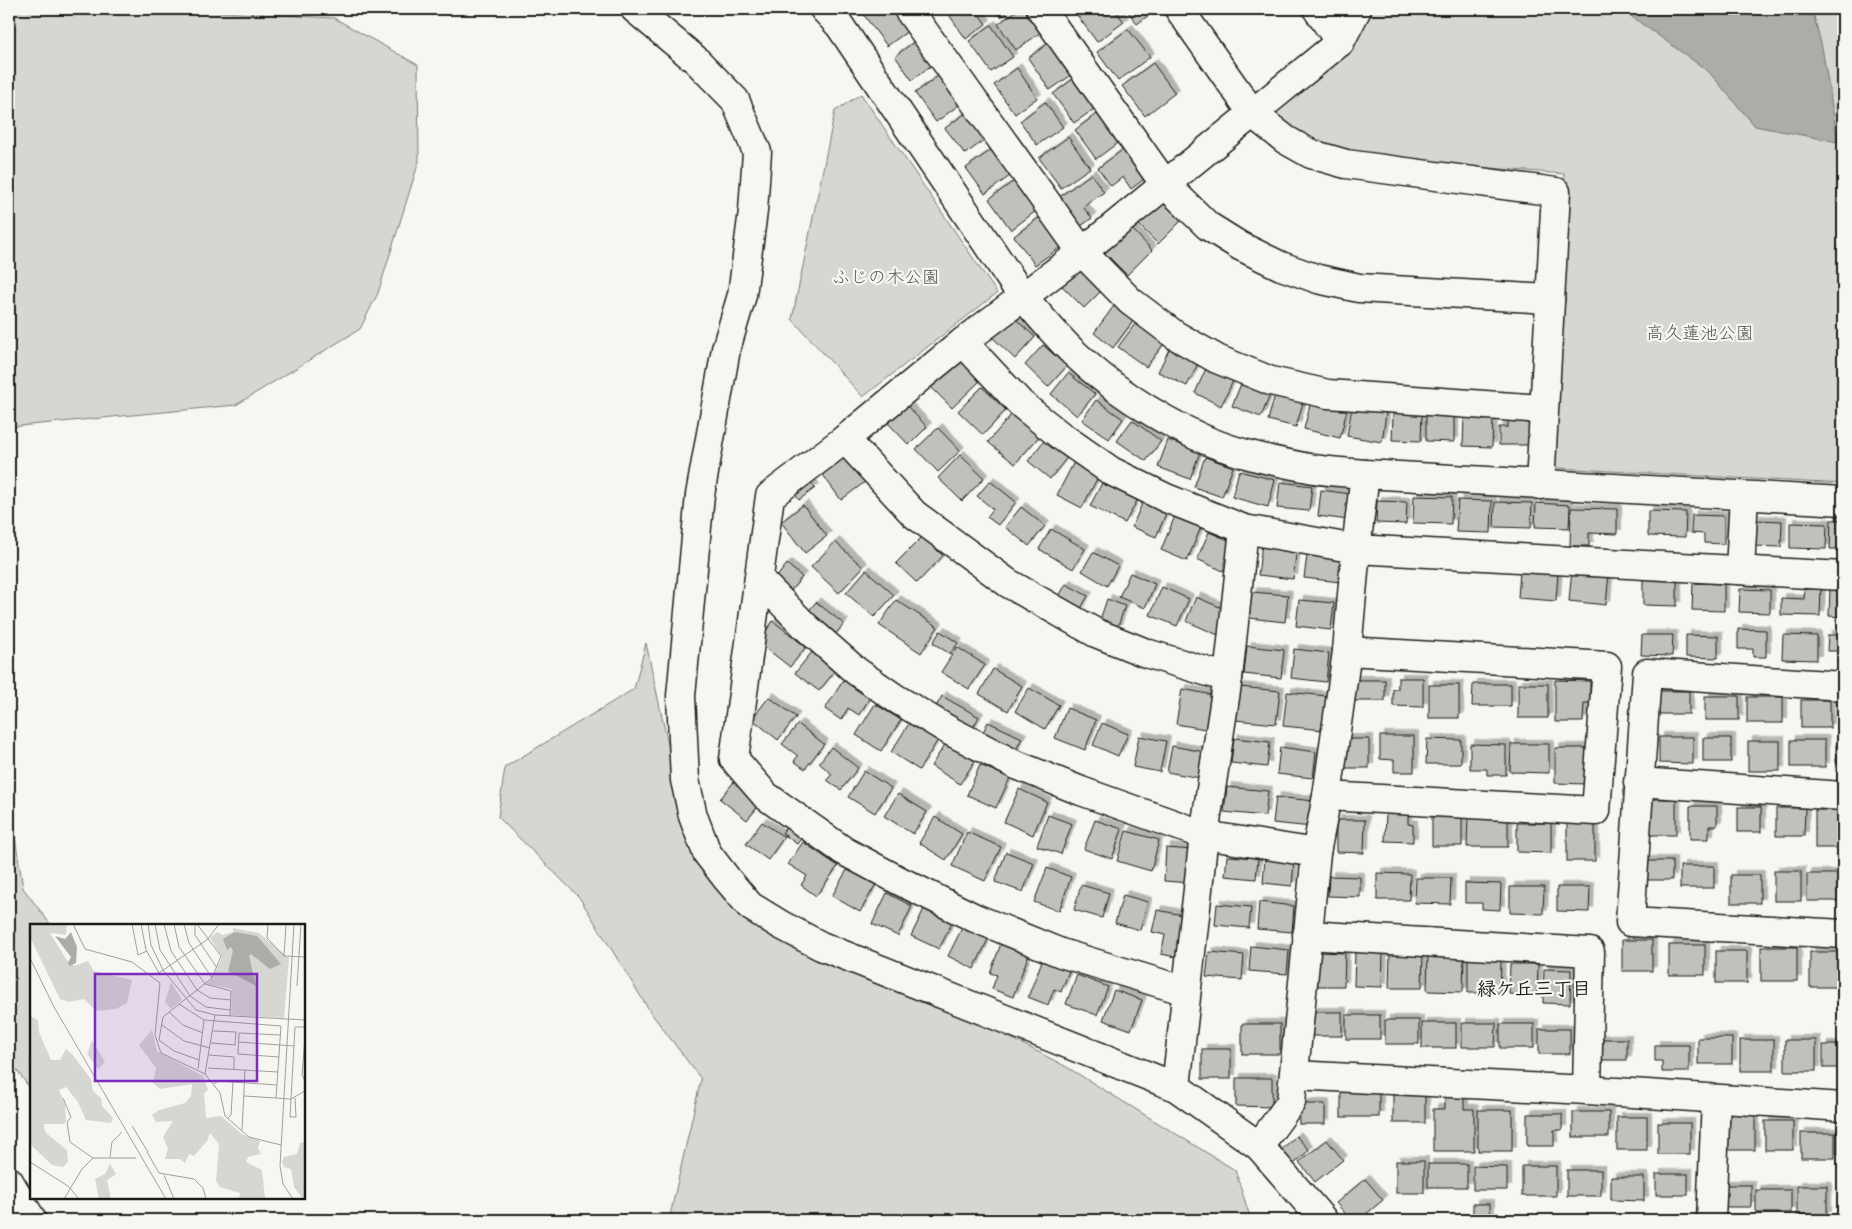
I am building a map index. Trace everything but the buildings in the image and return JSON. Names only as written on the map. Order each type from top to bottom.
[{"type":"main road","points":[[635,9],[696,60],[735,100],[757,152],[753,211],[742,295],[726,349],[700,495],[681,696],[686,780],[694,816],[708,853],[750,906],[781,926],[820,946],[1176,1087],[1260,1146],[1323,1220]]},
{"type":"main road","points":[[824,9],[840,26],[1023,297],[1074,353],[1116,387],[1155,414],[1193,434],[1260,457],[1310,468],[1365,474],[1843,501]]},
{"type":"main road","points":[[908,9],[1082,252],[1130,301],[1175,334],[1217,359],[1271,381],[1328,394],[1543,409]]},
{"type":"main road","points":[[1041,9],[1164,183],[1208,226],[1240,246],[1281,266],[1318,279],[1359,288],[1550,298]]},
{"type":"main road","points":[[1179,9],[1253,114],[1286,140],[1311,154],[1346,164],[1556,192],[1540,485]]},
{"type":"main road","points":[[1317,9],[1340,42]]},
{"type":"main road","points":[[1186,991],[1061,953],[975,918],[900,881],[844,851],[766,796],[734,759],[770,496],[845,439],[963,342],[1082,252],[1164,183],[1253,114],[1340,42],[1357,9]]},
{"type":"main road","points":[[963,342],[1021,404],[1061,436],[1111,471],[1166,498],[1244,529],[1356,549],[1843,576]]},
{"type":"main road","points":[[845,439],[914,514],[1008,583],[1096,633],[1146,653],[1228,678]]},
{"type":"main road","points":[[1260,1146],[1291,1102],[1316,853],[1327,796],[1347,651],[1365,474]]},
{"type":"main road","points":[[1740,570],[1744,496]]},
{"type":"main road","points":[[1176,1087],[1204,834],[1228,678],[1244,529]]},
{"type":"main road","points":[[759,579],[806,627],[856,671],[895,698],[950,731],[1014,764],[1081,791],[1204,834],[1316,853]]},
{"type":"main road","points":[[1327,796],[1596,811],[1607,666],[1347,651]]},
{"type":"main road","points":[[1843,686],[1647,673],[1638,782],[1630,922],[1843,934]]},
{"type":"main road","points":[[1638,782],[1843,796]]},
{"type":"main road","points":[[1307,934],[1590,952],[1587,1090]]},
{"type":"main road","points":[[1294,1075],[1587,1090],[1843,1107]]},
{"type":"main road","points":[[1710,1220],[1716,1099]]},
{"type":"main road","points":[[9,1180],[32,1220]]},
{"type":"green space","points":[[9,9],[167,9],[334,18],[418,65],[419,161],[378,293],[360,329],[236,405],[9,427]]},
{"type":"green space","name":"高久蓮池公園","points":[[1372,9],[1843,9],[1843,484],[1558,468],[1549,461],[1564,174],[1342,156],[1286,130],[1271,113],[1351,48]]},
{"type":"green space","name":"ふじの木公園","points":[[861,94],[997,293],[863,397],[792,319],[835,111]]},
{"type":"green space","points":[[646,643],[675,777],[710,882],[1065,1066],[1235,1170],[1251,1220],[669,1220],[701,1079],[651,1013],[579,897],[498,817],[505,767],[634,689]]},
{"type":"green space","points":[[9,809],[23,888],[50,924],[30,924],[30,1089],[9,1059]]},
{"type":"shaded area","points":[[1621,9],[1812,9],[1822,47],[1838,142],[1755,126],[1708,71]]},
{"type":"district","name":"緑ケ丘三丁目","points":[[1534,988]]}]
